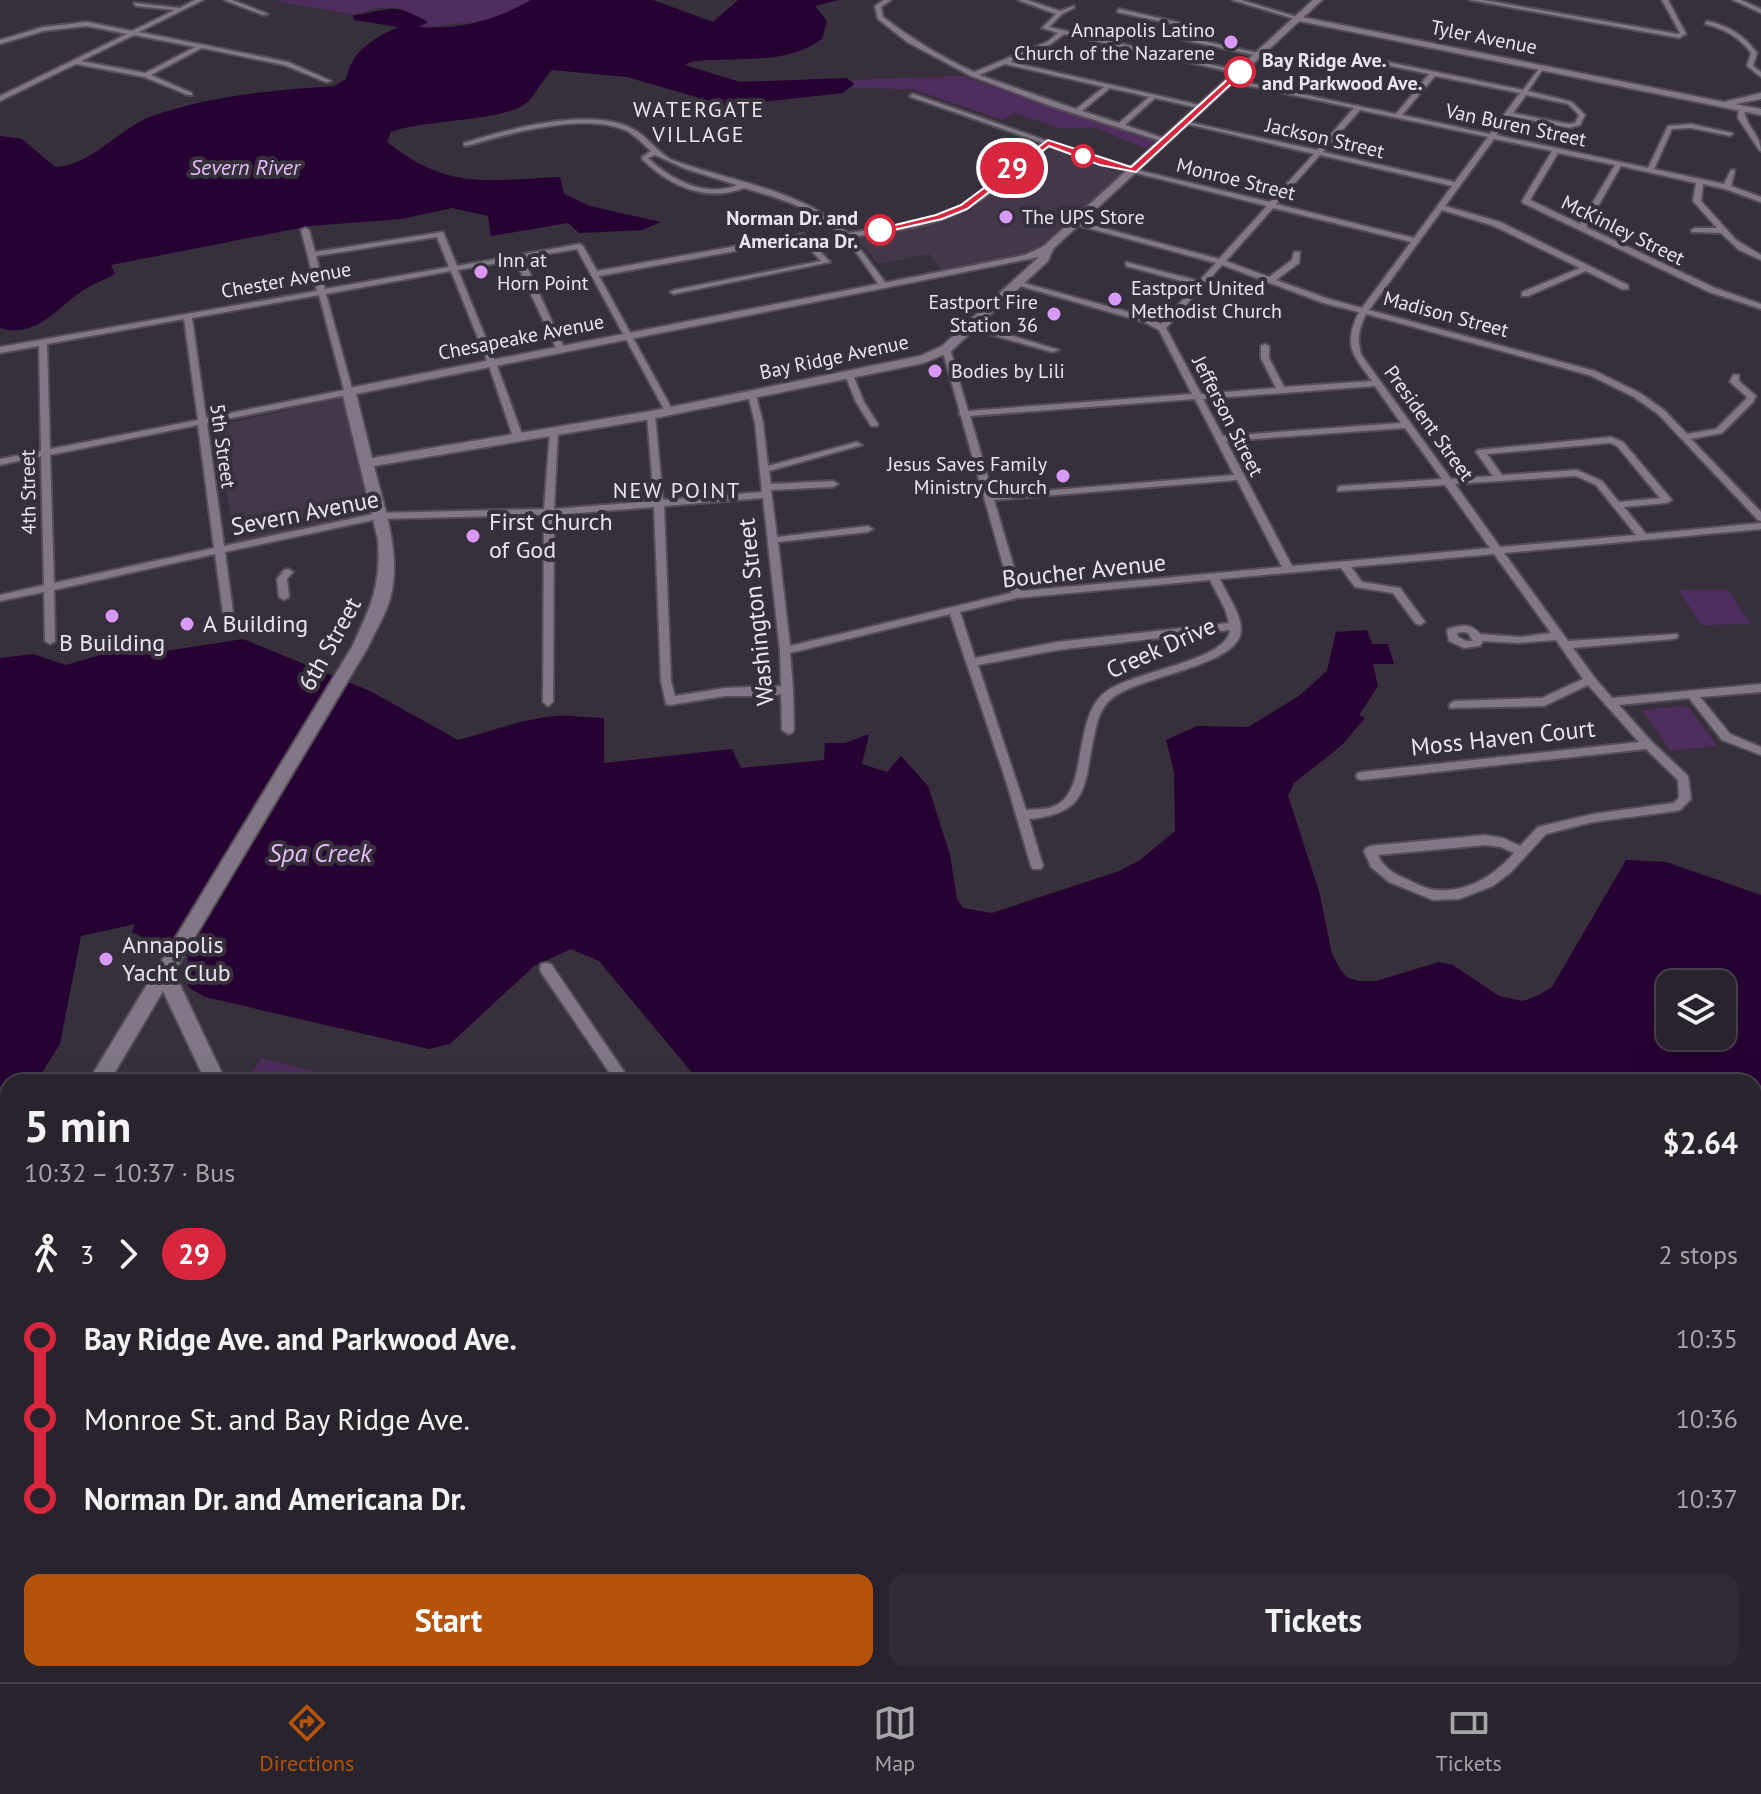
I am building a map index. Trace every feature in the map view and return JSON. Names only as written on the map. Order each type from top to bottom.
[{"type":"main road","name":"Bay Ridge Avenue","points":[[367,463],[651,415],[849,375],[930,356],[946,349],[1045,258],[1048,248],[1318,0]]},
{"type":"main road","name":"Chesapeake Avenue","points":[[349,392],[1028,258],[1048,248]]},
{"type":"main road","points":[[1022,279],[1032,264],[1028,258]]},
{"type":"main road","name":"6th Street","points":[[103,1074],[360,647],[383,597],[386,549],[349,392]]},
{"type":"main road","points":[[170,964],[213,1074]]},
{"type":"street","points":[[0,99],[200,0]]},
{"type":"street","points":[[227,0],[265,14]]},
{"type":"street","points":[[888,0],[878,6],[880,18],[914,44],[973,75],[1164,140]]},
{"type":"street","points":[[1021,0],[1060,13]]},
{"type":"street","name":"Tyler Avenue","points":[[1235,0],[1297,18],[1761,112]]},
{"type":"street","points":[[1473,0],[1679,36],[1683,34],[1681,28],[1665,0]]},
{"type":"street","points":[[1736,0],[1761,11]]},
{"type":"street","points":[[136,4],[182,9]]},
{"type":"street","points":[[1072,7],[1060,13],[1045,28],[1240,72]]},
{"type":"street","points":[[1119,11],[1179,24],[1182,27],[1172,36],[1259,54]]},
{"type":"street","points":[[0,42],[77,23],[290,65],[328,81]]},
{"type":"street","points":[[1707,23],[1739,36],[1757,54],[1750,66],[1761,75]]},
{"type":"street","points":[[973,75],[1049,43],[1062,33]]},
{"type":"street","points":[[146,75],[202,46]]},
{"type":"street","points":[[176,60],[191,63]]},
{"type":"street","points":[[76,62],[146,75],[190,94]]},
{"type":"street","points":[[1004,62],[1202,107]]},
{"type":"street","points":[[1383,63],[1573,100],[1582,115],[1578,124],[1569,126],[1510,114]]},
{"type":"street","name":"President Street","points":[[1522,852],[1542,830],[1593,818],[1676,807],[1685,799],[1684,779],[1648,745],[1590,680],[1354,346],[1355,329],[1364,311],[1443,208],[1543,67]]},
{"type":"street","points":[[1397,116],[1433,74]]},
{"type":"street","name":"Van Buren Street","points":[[1231,80],[1727,187],[1761,200]]},
{"type":"street","points":[[1078,111],[1110,85]]},
{"type":"street","points":[[1121,125],[1155,95]]},
{"type":"street","name":"Monroe Street","points":[[913,96],[1103,163],[1417,241]]},
{"type":"street","name":"Tyler Avenue","points":[[1728,104],[1761,96]]},
{"type":"street","points":[[1741,107],[1741,118],[1761,149]]},
{"type":"street","points":[[1022,279],[1155,323],[1162,328],[1358,108]]},
{"type":"street","points":[[466,144],[552,125],[587,122],[629,129],[642,136],[666,160],[814,211],[831,221],[884,286]]},
{"type":"street","name":"Jackson Street","points":[[1185,122],[1458,185]]},
{"type":"street","points":[[1650,170],[1670,127],[1691,126],[1730,134]]},
{"type":"street","points":[[845,236],[913,224],[957,210],[972,202],[1048,143]]},
{"type":"street","name":"McKinley Street","points":[[1556,151],[1526,201],[1712,290],[1761,307]]},
{"type":"street","points":[[655,152],[644,158],[657,173],[677,181],[718,194],[731,193],[742,186]]},
{"type":"street","points":[[1581,228],[1619,164]]},
{"type":"street","points":[[1727,187],[1733,171]]},
{"type":"street","points":[[1700,182],[1697,201],[1725,231],[1733,245],[1761,258]]},
{"type":"street","points":[[1443,208],[1497,224],[1625,287]]},
{"type":"street","name":"Madison Street","points":[[1076,222],[1221,262],[1310,296],[1592,373],[1651,404],[1761,518]]},
{"type":"street","name":"6th Street","points":[[305,230],[349,392]]},
{"type":"street","points":[[1695,230],[1725,231]]},
{"type":"street","points":[[311,255],[440,234],[518,437]]},
{"type":"street","points":[[669,411],[595,274],[803,236],[826,262],[674,292]]},
{"type":"street","name":"Chester Avenue","points":[[0,350],[579,246],[595,274]]},
{"type":"street","points":[[1269,281],[1296,261],[1297,254]]},
{"type":"street","points":[[518,257],[561,350]]},
{"type":"street","points":[[1129,264],[1201,284]]},
{"type":"street","points":[[1525,294],[1587,268]]},
{"type":"street","name":"5th Street","points":[[188,316],[230,627]]},
{"type":"street","points":[[970,326],[1055,350]]},
{"type":"street","name":"Jefferson Street","points":[[1162,328],[1289,571]]},
{"type":"street","name":"4th Street","points":[[43,342],[50,641]]},
{"type":"street","points":[[1265,346],[1265,358],[1281,390]]},
{"type":"street","points":[[946,349],[1017,595]]},
{"type":"street","points":[[930,356],[940,357],[950,364]]},
{"type":"street","points":[[849,375],[860,402],[874,424]]},
{"type":"street","points":[[1686,437],[1719,431],[1750,400],[1752,396],[1734,382],[1736,377]]},
{"type":"street","points":[[963,414],[1379,383]]},
{"type":"street","name":"Chesapeake Avenue","points":[[0,462],[349,392]]},
{"type":"street","name":"Washington Street","points":[[752,395],[785,651],[788,730]]},
{"type":"street","points":[[651,415],[659,503],[666,681],[670,701],[725,692],[788,689]]},
{"type":"street","points":[[1221,439],[1408,425]]},
{"type":"street","points":[[548,702],[549,512],[554,431]]},
{"type":"street","points":[[1499,478],[1481,452],[1611,440],[1620,444],[1667,500],[1617,505]]},
{"type":"street","points":[[763,470],[857,445]]},
{"type":"street","points":[[1341,489],[1583,474],[1596,479],[1644,538]]},
{"type":"street","points":[[988,498],[1239,477]]},
{"type":"street","name":"Severn Avenue","points":[[0,598],[378,516],[549,512],[833,484]]},
{"type":"street","name":"Boucher Avenue","points":[[785,651],[1017,595],[1761,526]]},
{"type":"street","points":[[773,540],[868,529]]},
{"type":"street","points":[[1345,566],[1359,585],[1396,590],[1420,622]]},
{"type":"street","points":[[284,597],[282,579],[288,572]]},
{"type":"street","name":"Creek Drive","points":[[1022,815],[1055,810],[1070,800],[1094,716],[1103,699],[1127,683],[1221,651],[1236,637],[1236,626],[1214,578]]},
{"type":"street","points":[[954,611],[1037,866]]},
{"type":"street","points":[[972,662],[1045,647],[1236,626]]},
{"type":"street","points":[[1478,637],[1562,641],[1673,636]]},
{"type":"street","points":[[1454,705],[1544,702],[1590,680]]},
{"type":"street","points":[[1609,702],[1761,688]]},
{"type":"street","points":[[1691,693],[1726,737],[1761,751]]},
{"type":"street","name":"Moss Haven Court","points":[[1362,776],[1648,745]]},
{"type":"street","points":[[1485,840],[1509,844],[1522,852],[1489,883],[1459,894],[1433,895],[1393,879],[1375,864],[1370,851],[1485,840]]},
{"type":"street","points":[[546,968],[619,1074]]},
{"type":"shaded area","points":[[273,0],[531,0],[491,20],[418,27],[427,20],[398,8],[378,8],[353,15]]},
{"type":"shaded area","points":[[962,76],[1156,141],[1146,149],[1096,128],[1059,128],[1015,113],[1003,120],[912,89],[854,88],[852,80]]},
{"type":"shaded area","points":[[1052,149],[1122,173],[1037,251],[942,271],[929,254],[878,264],[856,238],[941,221],[971,210],[1032,160]]},
{"type":"shaded area","points":[[342,398],[371,514],[235,542],[215,426]]},
{"type":"shaded area","points":[[1727,589],[1750,624],[1701,625],[1679,590]]},
{"type":"shaded area","points":[[1688,706],[1717,746],[1671,751],[1642,710]]},
{"type":"shaded area","points":[[261,1058],[312,1071],[310,1074],[252,1074]]},
{"type":"water","name":"Severn River","points":[[531,0],[653,0],[713,22],[738,0],[838,0],[815,6],[827,21],[822,39],[797,52],[685,65],[740,82],[847,78],[854,84],[843,93],[727,106],[627,77],[552,70],[528,102],[514,110],[406,128],[391,132],[387,142],[430,169],[469,179],[560,177],[564,194],[590,206],[661,222],[642,230],[579,233],[568,223],[491,236],[488,216],[452,208],[401,219],[310,226],[111,265],[115,274],[82,291],[34,326],[13,330],[0,328],[0,136],[22,139],[55,167],[68,165],[92,154],[140,122],[174,109],[242,95],[334,86],[346,79],[358,53],[398,27],[354,20],[353,15],[397,9],[428,22],[419,27],[449,27],[491,18]]},
{"type":"water","name":"Spa Creek","points":[[1367,630],[1372,644],[1388,644],[1394,664],[1373,664],[1378,686],[1359,715],[1365,718],[1341,746],[1294,783],[1288,796],[1319,891],[1332,954],[1348,978],[1376,981],[1439,962],[1453,965],[1499,996],[1523,1001],[1552,987],[1626,860],[1666,862],[1761,895],[1761,1074],[693,1074],[599,961],[571,949],[534,966],[450,1044],[429,1049],[205,997],[188,987],[188,956],[167,953],[168,949],[132,932],[135,924],[81,936],[60,1044],[41,1074],[0,1074],[0,658],[33,654],[66,665],[104,654],[102,648],[137,639],[139,652],[243,639],[370,691],[458,740],[543,718],[604,718],[604,763],[732,749],[741,768],[824,760],[825,743],[845,743],[869,734],[862,764],[887,772],[901,756],[928,786],[950,855],[957,899],[963,908],[992,913],[1119,871],[1140,860],[1175,831],[1174,772],[1166,740],[1197,726],[1248,727],[1299,696],[1327,671],[1336,632]]},
{"type":"bus line","name":"29","points":[[880,230],[949,214],[964,207],[1048,143],[1103,163],[1133,170],[1240,72]]},
{"type":"place","name":"Annapolis Latino Church of the Nazarene","points":[[1231,42]]},
{"type":"place","name":"Bay Ridge Ave. and Parkwood Ave.","points":[[1240,72]]},
{"type":"place","name":"The UPS Store","points":[[1006,217]]},
{"type":"place","name":"Norman Dr. and Americana Dr.","points":[[880,230]]},
{"type":"place","name":"Inn at Horn Point","points":[[481,272]]},
{"type":"place","name":"Eastport United Methodist Church","points":[[1115,299]]},
{"type":"place","name":"Eastport Fire Station 36","points":[[1054,314]]},
{"type":"place","name":"Bodies by Lili","points":[[935,371]]},
{"type":"place","name":"Jesus Saves Family Ministry Church","points":[[1063,476]]},
{"type":"place","name":"First Church of God","points":[[473,536]]},
{"type":"place","name":"B Building","points":[[112,616]]},
{"type":"place","name":"A Building","points":[[187,624]]},
{"type":"place","name":"Annapolis Yacht Club","points":[[106,959]]},
{"type":"district","name":"WATERGATE VILLAGE","points":[[699,122]]},
{"type":"district","name":"NEW POINT","points":[[677,490]]}]
